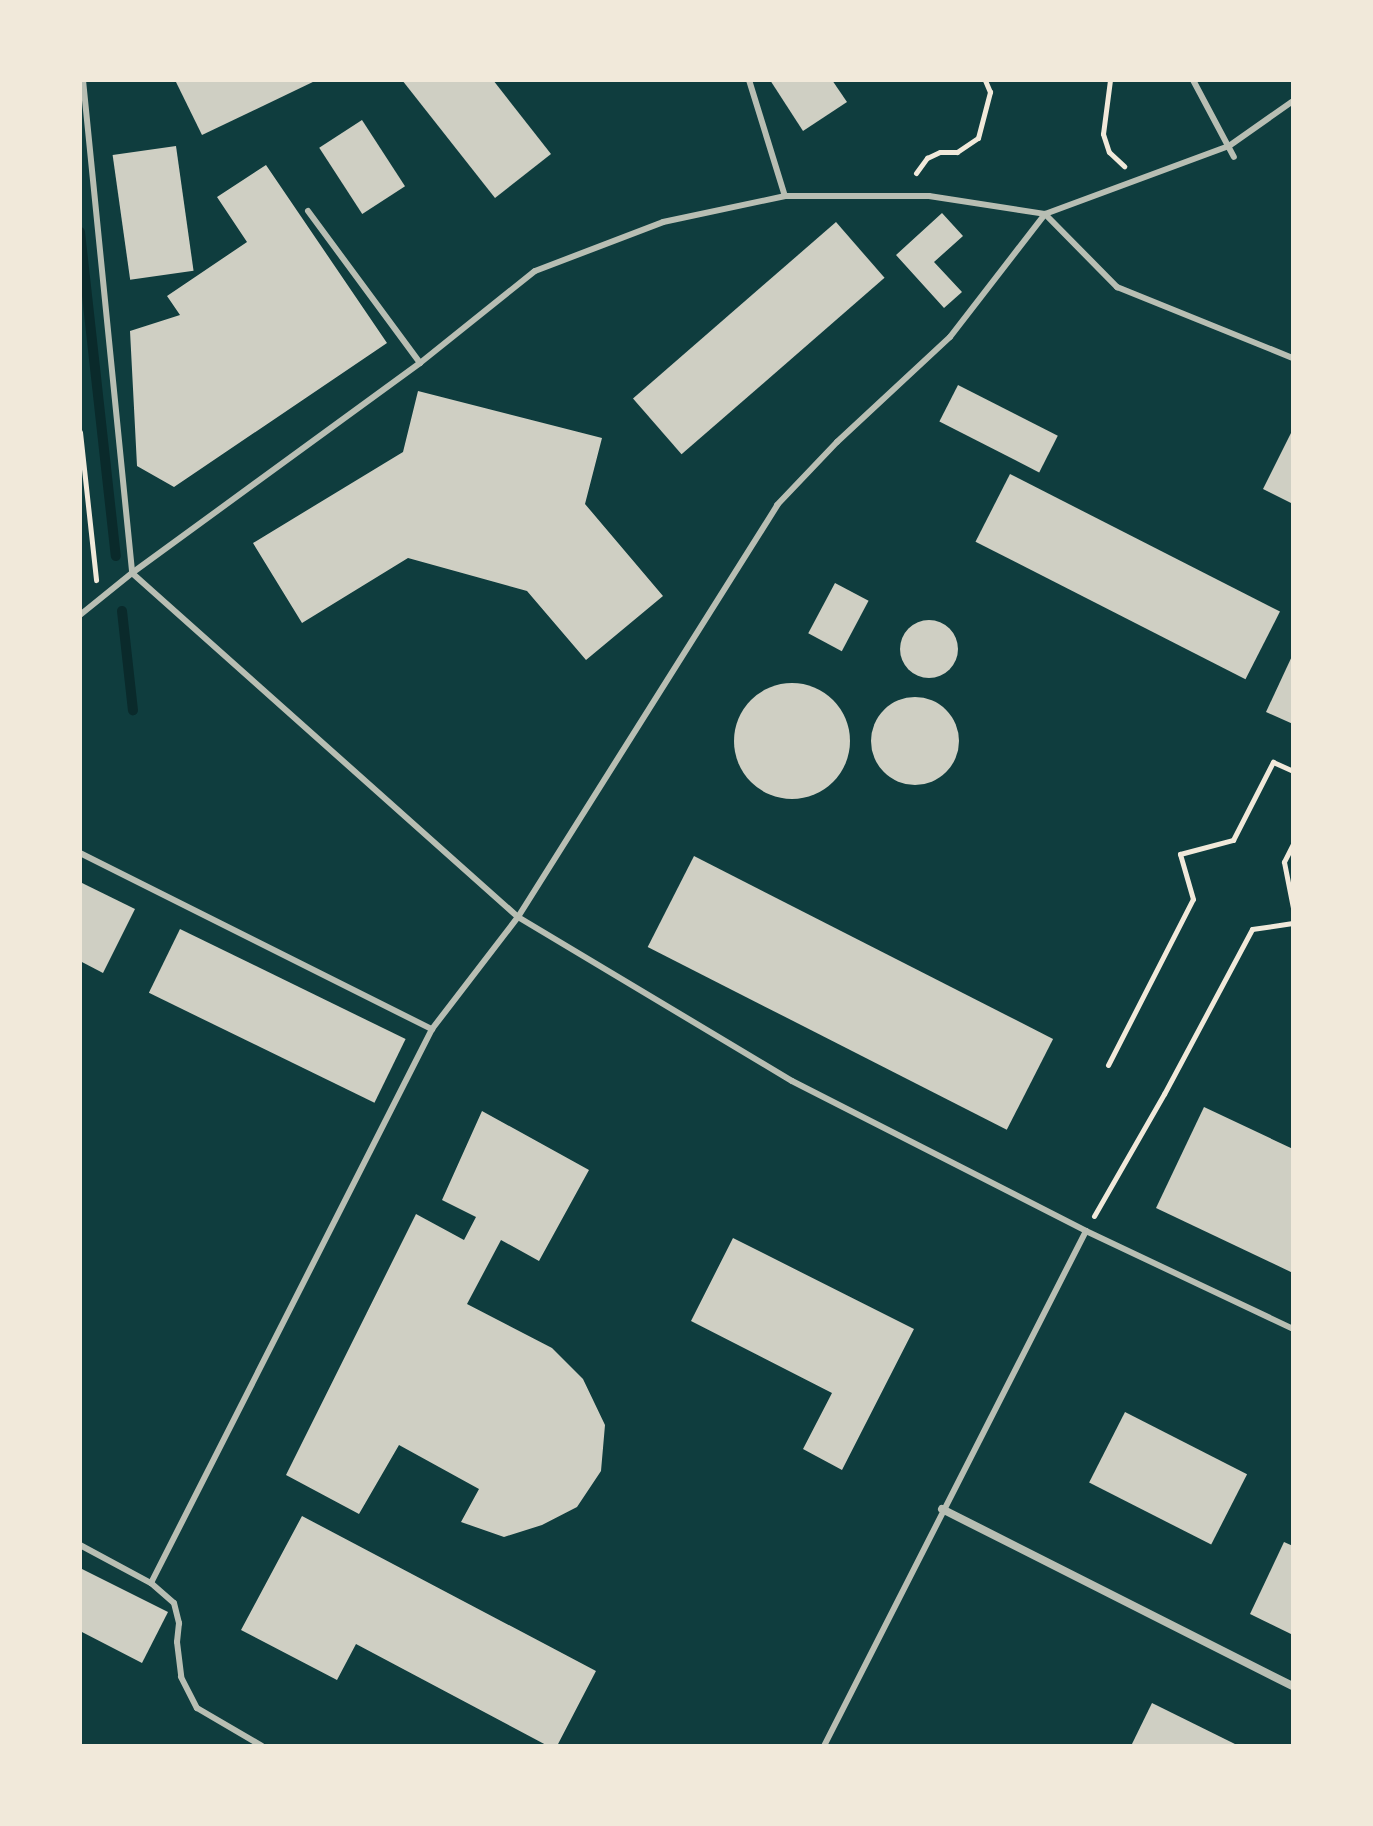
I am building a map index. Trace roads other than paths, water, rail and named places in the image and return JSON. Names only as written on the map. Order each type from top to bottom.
[{"type":"street","points":[[942,1509],[1293,1686]]},
{"type":"lane","points":[[83,80],[132,573],[518,917],[792,1081],[1086,1231],[1293,1329]]},
{"type":"lane","points":[[749,80],[785,196]]},
{"type":"lane","points":[[1193,80],[1234,157]]},
{"type":"lane","points":[[80,615],[132,573],[420,363],[535,271],[663,222],[785,196],[929,196],[1045,214],[1229,146],[1293,101]]},
{"type":"lane","points":[[308,211],[420,363]]},
{"type":"lane","points":[[1045,214],[1117,287],[1293,358]]},
{"type":"lane","points":[[151,1583],[432,1029],[518,917],[777,505],[837,442],[950,337],[1045,214]]},
{"type":"lane","points":[[80,853],[432,1029]]},
{"type":"lane","points":[[824,1746],[1086,1231]]},
{"type":"lane","points":[[80,1545],[151,1583],[174,1603],[179,1623],[177,1642],[181,1677],[197,1708],[262,1746]]},
{"type":"waterway","points":[[80,232],[116,556]]},
{"type":"waterway","points":[[122,611],[133,710]]}]
